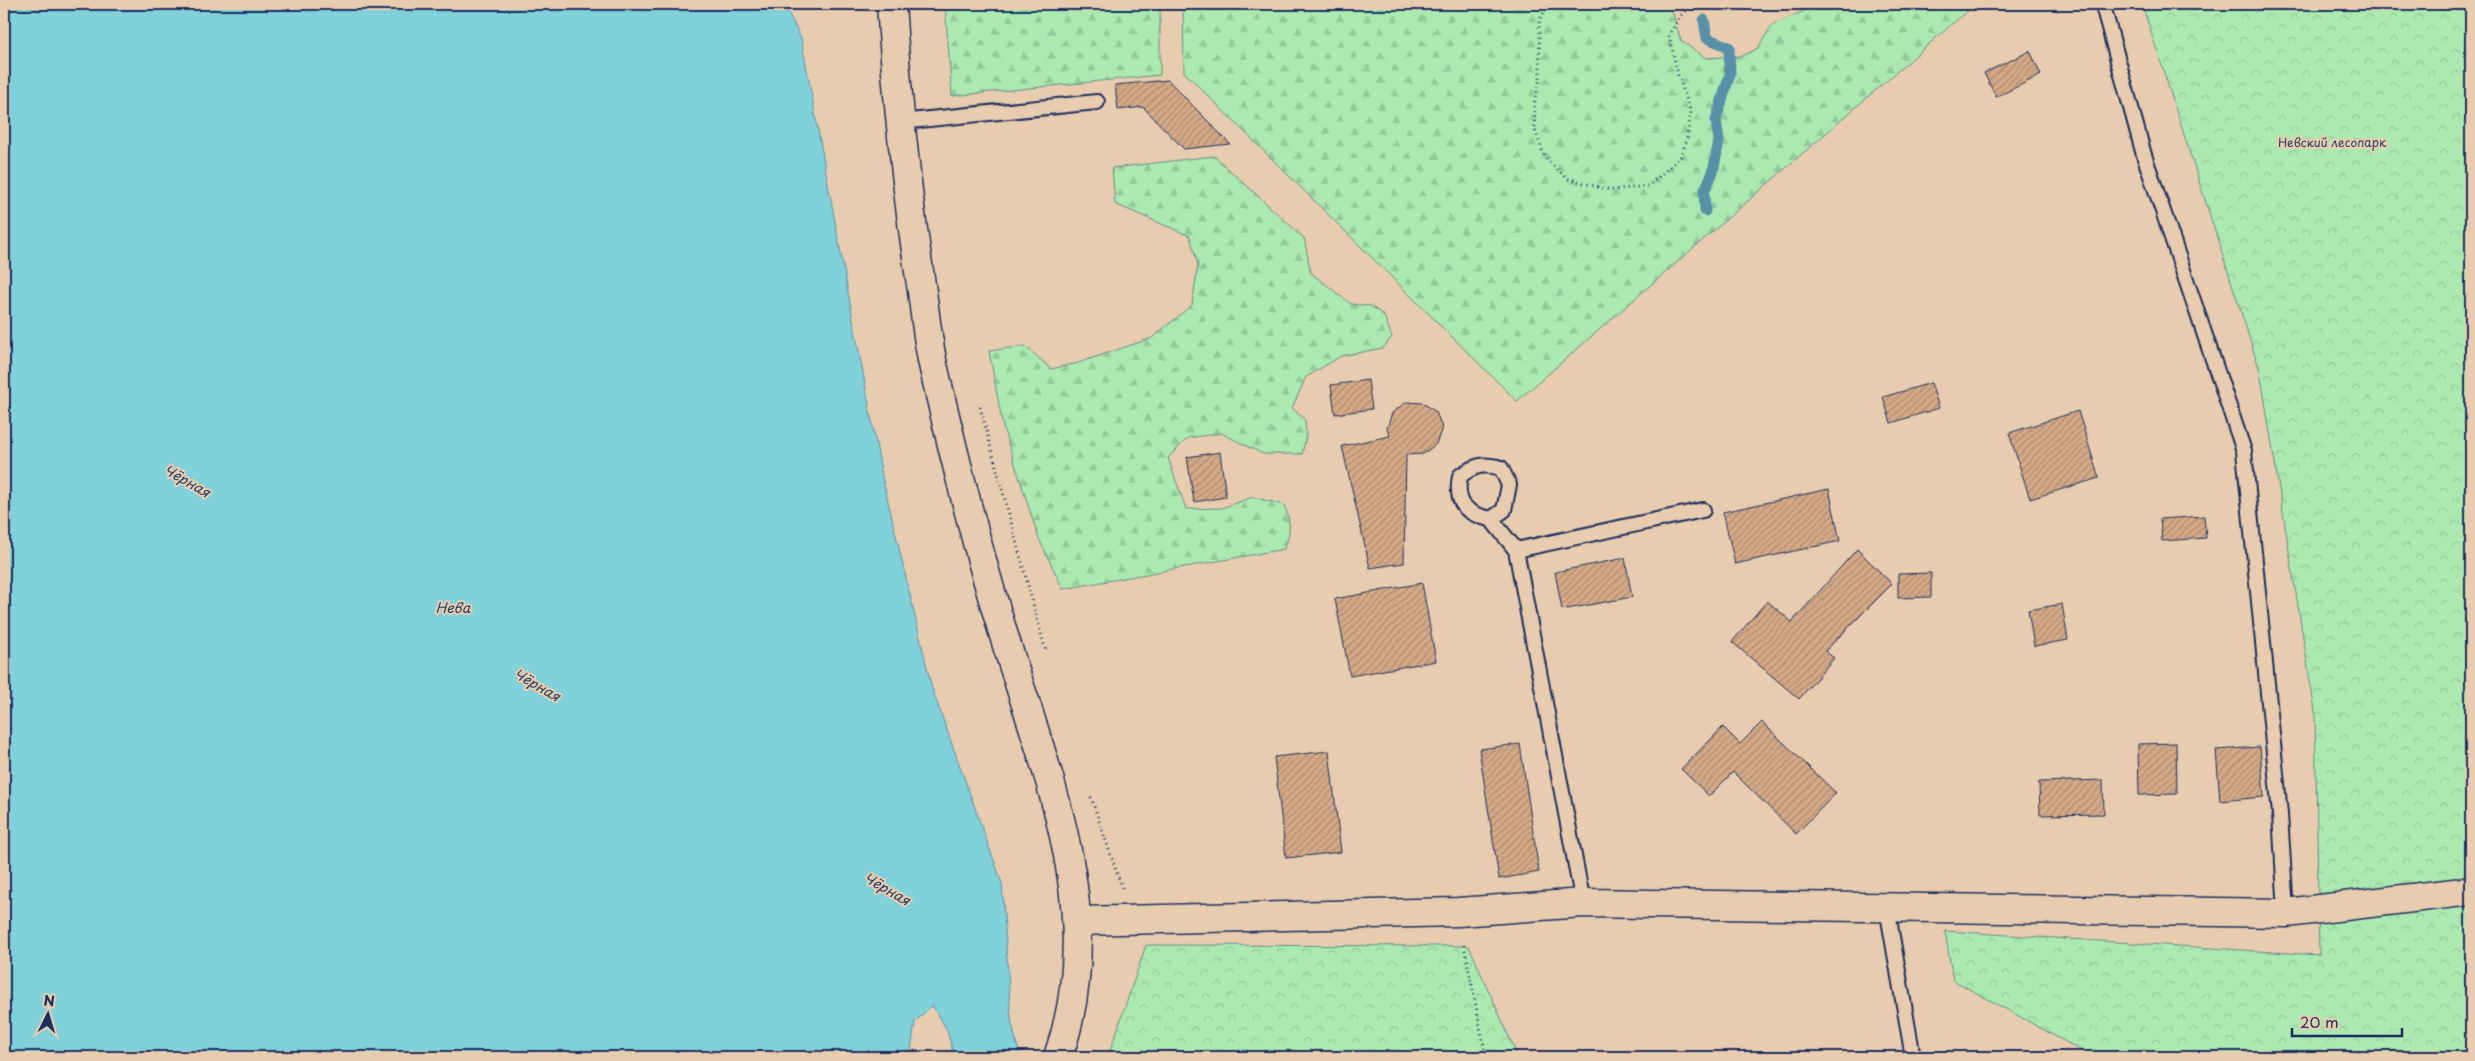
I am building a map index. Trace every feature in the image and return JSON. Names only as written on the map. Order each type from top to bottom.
[{"type":"street","points":[[891,4],[900,122],[913,231],[933,365],[972,532],[1059,810],[1078,921],[1078,967],[1072,1010],[1058,1057]]},
{"type":"street","points":[[1078,921],[1458,912],[1583,903],[2286,913],[2471,891]]},
{"type":"lane","points":[[2103,6],[2144,155],[2244,451],[2279,805],[2286,913]]},
{"type":"lane","points":[[900,122],[1097,102]]},
{"type":"lane","points":[[1516,550],[1703,510]]},
{"type":"lane","points":[[1490,519],[1516,550],[1583,903]]},
{"type":"lane","points":[[1887,908],[1913,1057]]},
{"type":"path","points":[[1548,4],[1539,21],[1540,78],[1534,104],[1535,130],[1545,158],[1568,179],[1611,190],[1648,186],[1680,158],[1687,139],[1691,112],[1678,75],[1669,35],[1680,16],[1694,5],[1735,10],[1784,4]]},
{"type":"path","points":[[979,405],[1048,660]]},
{"type":"path","points":[[1088,790],[1132,919]]},
{"type":"path","points":[[1458,912],[1486,1057]]},
{"type":"green space","points":[[945,4],[1160,4],[1160,75],[952,96]]},
{"type":"green space","points":[[1183,4],[1670,4],[1681,41],[1706,58],[1743,56],[1758,48],[1772,25],[1820,4],[1975,4],[1517,401],[1184,72]]},
{"type":"green space","name":"Невский лесопарк","points":[[2142,4],[2471,4],[2471,1057],[2093,1057],[1953,980],[1945,931],[2319,955],[2315,711],[2260,371]]},
{"type":"green space","points":[[1214,156],[1304,238],[1311,273],[1351,304],[1371,306],[1384,316],[1392,337],[1383,348],[1341,356],[1306,377],[1292,408],[1305,420],[1306,436],[1302,454],[1263,454],[1221,433],[1188,438],[1168,458],[1186,509],[1222,508],[1253,497],[1284,505],[1289,527],[1284,549],[1063,589],[1039,539],[1003,427],[989,351],[1025,346],[1051,369],[1078,363],[1152,338],[1192,305],[1198,265],[1190,236],[1115,204],[1112,168]]},
{"type":"green space","points":[[1146,945],[1469,946],[1518,1057],[1108,1057]]},
{"type":"water","name":"Нева","points":[[4,4],[784,4],[801,38],[882,476],[932,689],[1002,883],[1011,1020],[1020,1057],[954,1057],[947,1030],[932,1005],[915,1022],[910,1057],[4,1057]]},
{"type":"building","points":[[2030,51],[2041,75],[1996,97],[1984,73]]},
{"type":"building","points":[[1168,80],[1230,144],[1184,149],[1143,107],[1118,110],[1115,85]]},
{"type":"building","points":[[1368,380],[1372,409],[1335,414],[1331,385]]},
{"type":"building","points":[[1931,383],[1939,408],[1891,423],[1883,397]]},
{"type":"building","points":[[1406,402],[1423,403],[1436,412],[1442,428],[1436,444],[1423,454],[1406,455],[1404,563],[1370,568],[1342,446],[1390,436],[1387,428],[1392,413]]},
{"type":"building","points":[[2078,411],[2099,478],[2030,499],[2009,433]]},
{"type":"building","points":[[1220,452],[1226,497],[1194,502],[1187,457]]},
{"type":"building","points":[[1829,489],[1840,541],[1735,564],[1723,512]]},
{"type":"building","points":[[2204,516],[2206,538],[2162,541],[2160,519]]},
{"type":"building","points":[[1857,549],[1892,584],[1825,651],[1834,658],[1799,699],[1732,642],[1767,601],[1792,622]]},
{"type":"building","points":[[1625,558],[1632,597],[1562,610],[1555,572]]},
{"type":"building","points":[[1931,573],[1931,597],[1898,598],[1898,574]]},
{"type":"building","points":[[1422,583],[1436,661],[1350,676],[1335,599]]},
{"type":"building","points":[[2062,604],[2068,640],[2034,646],[2028,610]]},
{"type":"building","points":[[1762,722],[1836,793],[1796,834],[1733,772],[1709,796],[1681,769],[1723,727],[1740,744]]},
{"type":"building","points":[[2176,743],[2177,794],[2139,795],[2138,744]]},
{"type":"building","points":[[1520,744],[1539,872],[1499,879],[1479,749]]},
{"type":"building","points":[[2260,747],[2264,797],[2220,801],[2216,750]]},
{"type":"building","points":[[1329,751],[1341,852],[1286,858],[1274,757]]},
{"type":"building","points":[[2103,780],[2104,814],[2040,815],[2039,782]]},
{"type":"waterway","points":[[1704,20],[1707,38],[1729,47],[1730,74],[1716,120],[1719,141],[1713,172],[1704,192],[1705,211]]},
{"type":"water label","name":"Чёрная","points":[[187,481]]},
{"type":"water label","name":"Чёрная","points":[[537,685]]},
{"type":"water label","name":"Чёрная","points":[[887,889]]}]
